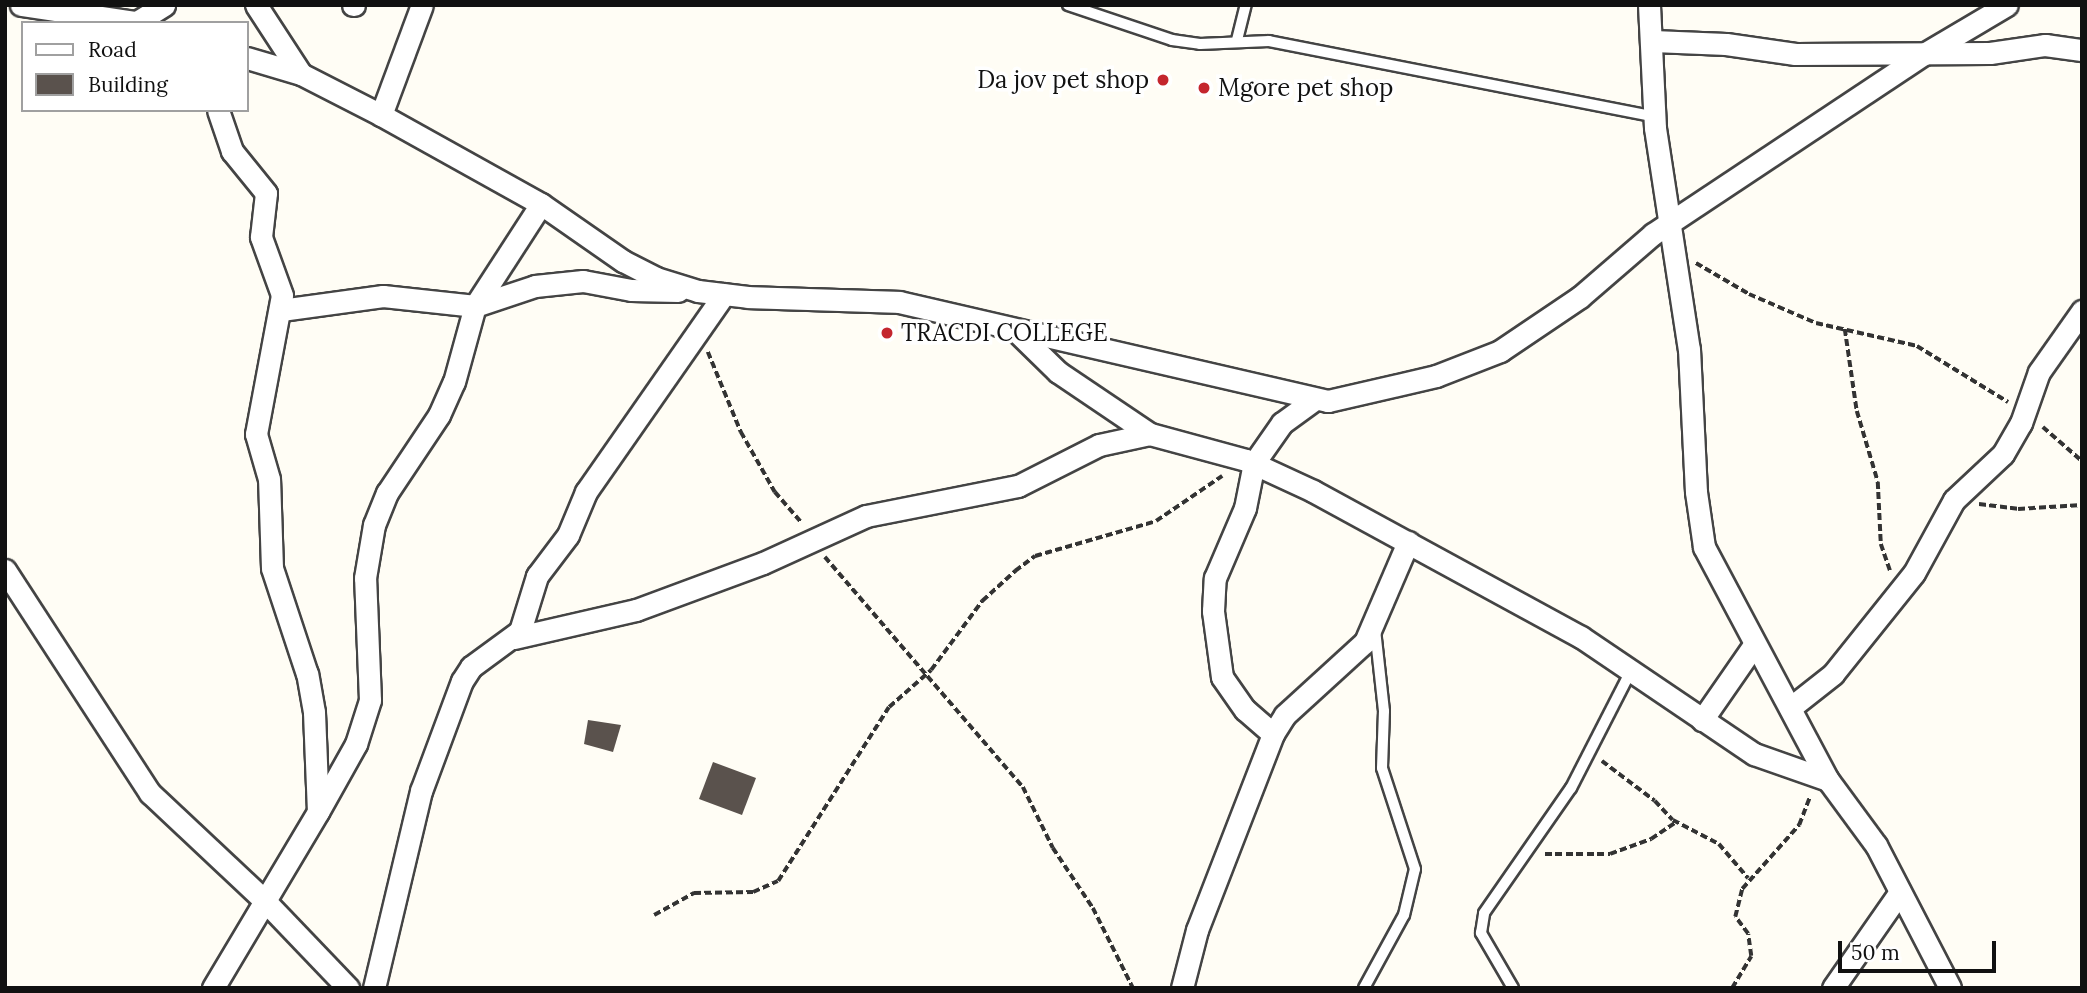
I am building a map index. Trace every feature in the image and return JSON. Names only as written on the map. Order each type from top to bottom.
[{"type":"street","points":[[21,5],[132,21]]},
{"type":"street","points":[[140,21],[164,5]]},
{"type":"street","points":[[256,5],[301,74]]},
{"type":"street","points":[[380,115],[422,5]]},
{"type":"street","points":[[1649,5],[1655,117],[1689,349],[1700,535],[1715,575],[1790,708],[1820,777],[1876,845],[1950,988]]},
{"type":"street","points":[[281,310],[383,296],[475,306],[535,286],[583,281],[631,290],[899,302],[1314,400],[1436,376],[1488,358],[1580,297],[1669,224],[1924,54],[2007,5]]},
{"type":"street","points":[[1653,41],[1726,44],[1784,54],[1858,50],[1924,54],[1990,52],[2045,45],[2082,50]]},
{"type":"street","points":[[248,58],[301,74],[541,204],[623,261],[698,291]]},
{"type":"street","points":[[219,112],[227,143],[266,193],[261,237],[282,295],[281,310],[257,408],[256,434],[269,479],[272,568],[307,674],[314,712],[318,812]]},
{"type":"street","points":[[213,988],[264,900],[293,858],[356,744],[370,700],[365,578],[374,525],[387,493],[439,415],[454,382],[475,306],[541,204]]},
{"type":"street","points":[[514,638],[525,622],[537,576],[568,534],[586,492],[724,294]]},
{"type":"street","points":[[1790,708],[1833,674],[1925,556],[1954,500],[2003,454],[2024,414],[2039,372],[2082,312]]},
{"type":"street","points":[[1015,330],[1058,372],[1150,434],[1250,462],[1408,542],[1581,637],[1754,754],[1820,777]]},
{"type":"street","points":[[1273,734],[1245,710],[1222,677],[1213,611],[1214,578],[1245,508],[1250,462],[1282,423],[1314,400]]},
{"type":"street","points":[[374,988],[421,791],[453,702],[471,667],[514,638],[636,610],[744,571],[813,539],[891,510],[1018,486],[1099,446],[1150,434]]},
{"type":"street","points":[[1182,988],[1197,930],[1273,734],[1292,708],[1353,656],[1374,627],[1408,542]]},
{"type":"street","points":[[5,570],[150,793],[264,900],[348,988]]},
{"type":"street","points":[[1702,720],[1754,645]]},
{"type":"street","points":[[1833,988],[1900,892]]},
{"type":"lane","points":[[1068,5],[1172,40],[1200,44],[1237,40],[1300,47],[1655,117]]},
{"type":"lane","points":[[1237,40],[1246,5]]},
{"type":"lane","points":[[1364,988],[1404,915],[1415,869],[1382,768],[1384,711],[1374,627]]},
{"type":"lane","points":[[1513,988],[1481,933],[1480,924],[1523,861],[1590,751],[1631,671]]},
{"type":"path","points":[[1673,249],[1749,295],[1816,323],[1917,346],[2024,414],[2082,461]]},
{"type":"path","points":[[701,326],[741,432],[775,492],[841,578],[928,673],[1023,787],[1053,848],[1093,908],[1133,988]]},
{"type":"path","points":[[1845,329],[1857,411],[1878,482],[1881,544],[1889,565],[1891,601]]},
{"type":"path","points":[[654,915],[694,893],[753,892],[778,881],[890,707],[928,673],[996,585],[1035,556],[1156,521],[1250,462]]},
{"type":"path","points":[[1954,500],[2018,509],[2082,505]]},
{"type":"path","points":[[1590,751],[1677,822],[1718,844],[1748,878]]},
{"type":"path","points":[[1732,988],[1751,956],[1748,934],[1735,918],[1748,878],[1804,818],[1820,777]]},
{"type":"path","points":[[1523,861],[1548,853],[1610,854],[1651,839],[1677,822]]},
{"type":"building","points":[[588,720],[621,725],[613,752],[584,744]]},
{"type":"building","points":[[713,762],[756,778],[742,815],[699,799]]},
{"type":"place","name":"Da jov pet shop","points":[[1163,80]]},
{"type":"place","name":"Mgore pet shop","points":[[1204,88]]},
{"type":"place","name":"TRACDI COLLEGE","points":[[887,333]]}]
